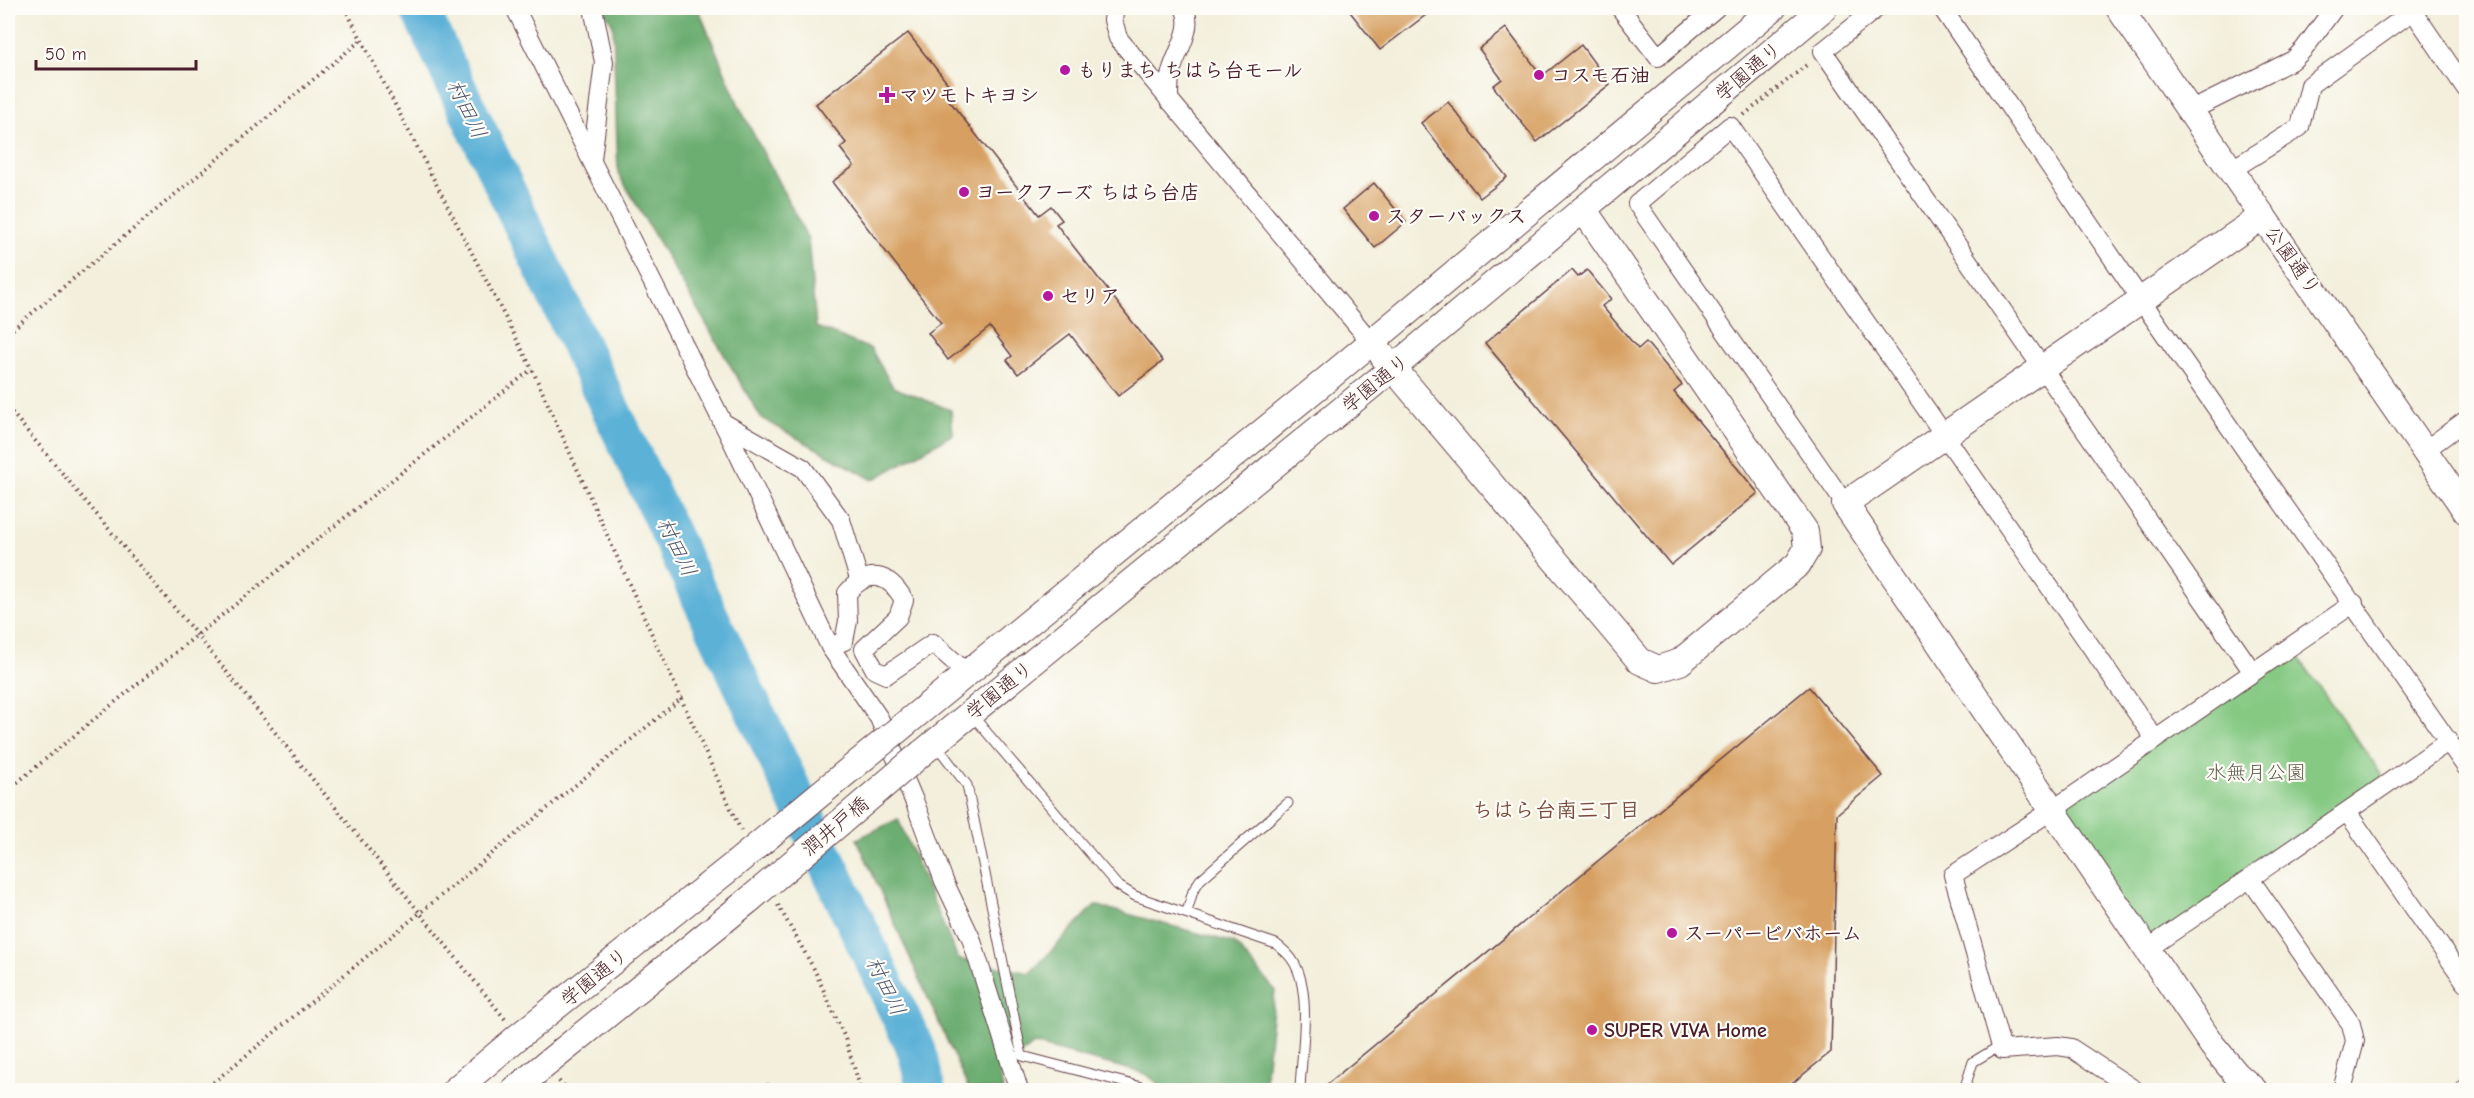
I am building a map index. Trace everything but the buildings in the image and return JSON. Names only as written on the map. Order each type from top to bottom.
[{"type":"street","points":[[515,8],[722,422],[830,647],[879,718],[915,803],[944,881],[971,938],[1019,1090]]},
{"type":"street","points":[[592,159],[604,62],[594,8]]},
{"type":"street","points":[[1115,8],[1113,20],[1118,38],[1169,101],[1640,662],[1658,669],[1680,662],[1798,564],[1807,549],[1805,531],[1792,508],[1583,209]]},
{"type":"street","points":[[1169,101],[1170,76],[1186,32],[1184,8]]},
{"type":"street","points":[[1620,8],[1658,57],[1716,8]]},
{"type":"street","name":"学園通り","points":[[905,724],[1371,342],[1773,8]]},
{"type":"street","name":"学園通り","points":[[928,748],[1393,368],[1824,8]]},
{"type":"street","points":[[1877,8],[1823,51],[2252,670]]},
{"type":"street","points":[[1942,8],[2141,300],[2466,767]]},
{"type":"street","name":"公園通り","points":[[2119,8],[2466,511]]},
{"type":"street","points":[[2190,111],[2293,60],[2304,50],[2334,8]]},
{"type":"street","points":[[2231,170],[2300,127],[2310,85],[2413,11],[2466,89]]},
{"type":"street","points":[[2155,739],[1730,126],[1637,204],[1845,504],[2212,1046],[2236,1074],[2254,1090]]},
{"type":"street","points":[[1845,504],[2263,216]]},
{"type":"street","points":[[2424,451],[2466,420]]},
{"type":"street","points":[[722,422],[803,468],[841,519],[859,579]]},
{"type":"street","points":[[830,647],[844,641],[848,621],[847,593],[859,579],[878,576],[897,586],[904,600],[898,617],[864,649],[875,670],[886,675],[933,643],[967,673]]},
{"type":"street","points":[[2135,1090],[2071,1048],[2058,1046],[2002,1050],[1953,875],[2051,811],[2252,670],[2354,603]]},
{"type":"street","name":"潤井戸橋","points":[[735,864],[905,724]]},
{"type":"street","points":[[2146,950],[2449,741]]},
{"type":"street","name":"潤井戸橋","points":[[514,1090],[749,900],[928,748]]},
{"type":"street","points":[[2347,812],[2466,983]]},
{"type":"street","name":"学園通り","points":[[455,1090],[519,1036],[735,864]]},
{"type":"street","points":[[2250,879],[2351,1024],[2355,1041],[2342,1090]]},
{"type":"lane","points":[[970,713],[1117,885],[1135,896],[1276,944],[1293,961],[1301,981],[1304,1002],[1300,1090]]},
{"type":"lane","points":[[928,748],[967,785],[1022,1056],[1153,1090]]},
{"type":"lane","points":[[1187,912],[1193,891],[1200,880],[1288,803]]},
{"type":"lane","points":[[1964,1090],[1973,1062],[2001,1045]]},
{"type":"path","points":[[204,1090],[683,697],[532,369],[345,8]]},
{"type":"path","points":[[8,333],[361,40]]},
{"type":"path","points":[[1730,126],[1823,51]]},
{"type":"path","points":[[8,790],[197,635],[532,369]]},
{"type":"path","points":[[8,408],[197,635],[422,912],[519,1036]]},
{"type":"path","points":[[545,1065],[567,1090]]},
{"type":"path","points":[[756,1090],[768,1085],[791,1090]]},
{"type":"green space","points":[[603,8],[698,8],[740,108],[808,239],[816,327],[871,349],[893,387],[951,410],[953,434],[873,480],[761,418],[618,173],[613,25]]},
{"type":"green space","name":"水無月公園","points":[[2290,645],[2388,784],[2146,950],[2051,811]]},
{"type":"green space","points":[[898,819],[958,959],[1030,973],[1095,905],[1234,943],[1275,990],[1264,1090],[1166,1090],[1146,1074],[1034,1044],[999,1070],[1003,1090],[969,1090],[857,839]]},
{"type":"waterway","name":"村田川","points":[[419,8],[917,1051],[926,1090]]},
{"type":"place","name":"もりまち ちはら台モール","points":[[1065,70]]},
{"type":"place","name":"コスモ石油","points":[[1539,75]]},
{"type":"place","name":"マツモトキヨシ","points":[[887,95]]},
{"type":"place","name":"ヨークフーズ ちはら台店","points":[[964,192]]},
{"type":"place","name":"スターバックス","points":[[1374,216]]},
{"type":"place","name":"セリア","points":[[1048,296]]},
{"type":"place","name":"スーパービバホーム","points":[[1672,933]]},
{"type":"place","name":"SUPER VIVA Home","points":[[1592,1030]]},
{"type":"district","name":"ちはら台南三丁目","points":[[1556,810]]}]
